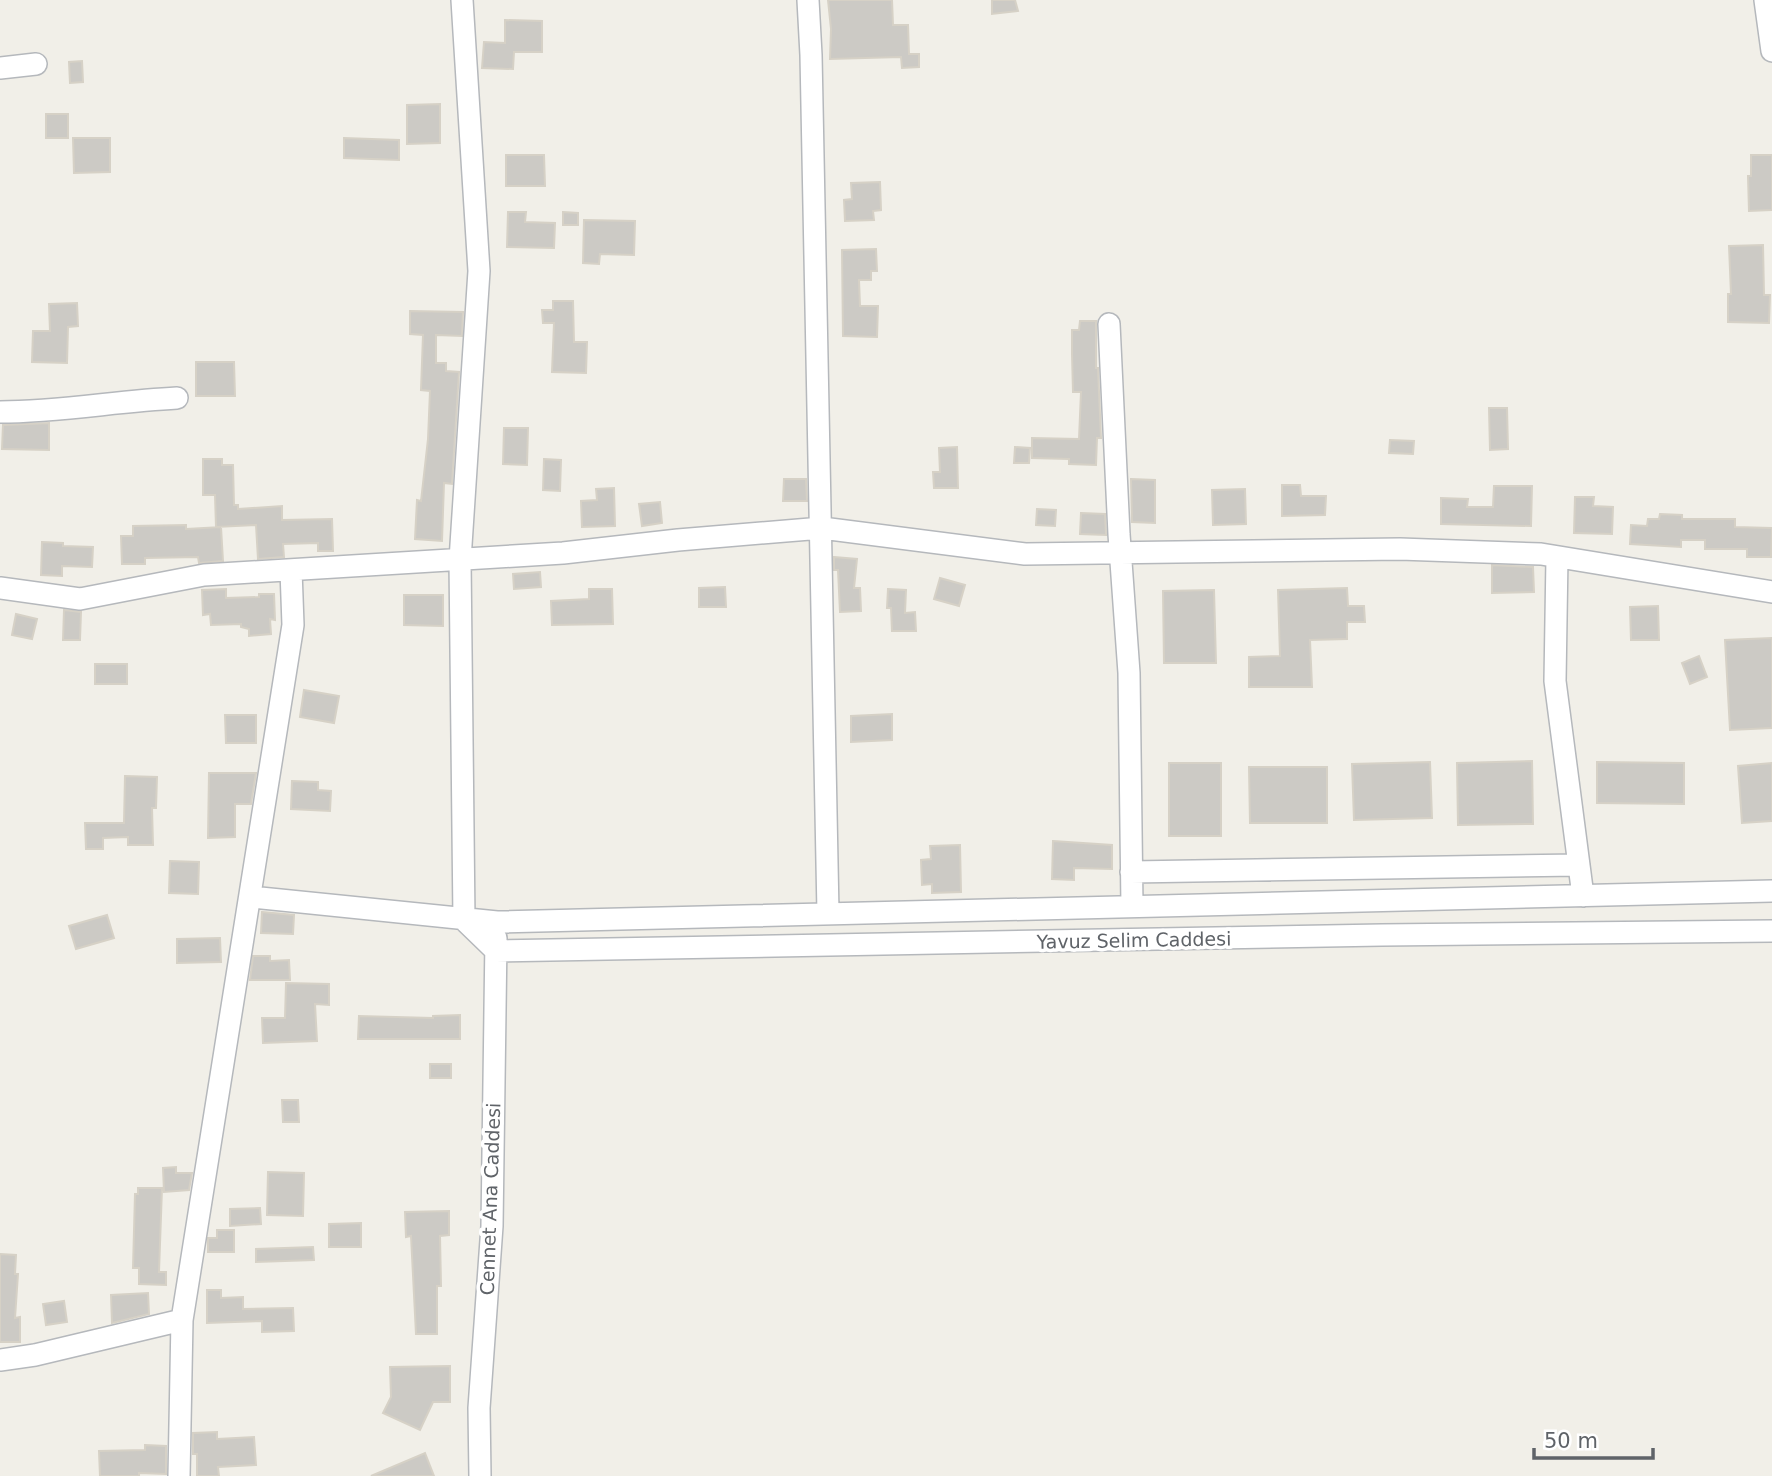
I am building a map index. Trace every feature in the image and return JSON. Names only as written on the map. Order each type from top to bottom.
[{"type":"street","points":[[462,0],[479,271],[460,560],[464,920],[496,951]]},
{"type":"street","points":[[808,0],[822,528],[828,913]]},
{"type":"street","points":[[1765,0],[1772,51]]},
{"type":"street","points":[[0,68],[36,64]]},
{"type":"street","points":[[1109,324],[1129,673],[1132,906]]},
{"type":"street","points":[[0,412],[45,412],[124,401],[177,398]]},
{"type":"street","points":[[0,588],[80,600],[204,575],[563,553],[822,528],[1025,554],[1400,549],[1541,554],[1772,592]]},
{"type":"street","points":[[1556,557],[1555,681],[1583,895]]},
{"type":"street","points":[[179,1476],[182,1320],[293,625],[291,570]]},
{"type":"street","points":[[1131,872],[1579,865]]},
{"type":"street","name":"Yavuz Selim Caddesi","points":[[251,897],[497,922],[1772,891]]},
{"type":"street","name":"Cennet Ana Caddesi","points":[[480,1476],[479,1408],[492,1227],[497,922]]},
{"type":"street","name":"Yavuz Selim Caddesi","points":[[496,951],[1368,935],[1772,931]]},
{"type":"street","points":[[0,1360],[35,1355],[182,1320]]},
{"type":"building","points":[[828,0],[892,0],[893,25],[908,25],[909,54],[919,54],[919,67],[902,68],[901,57],[830,59]]},
{"type":"building","points":[[992,0],[1015,0],[1018,11],[992,14]]},
{"type":"building","points":[[505,20],[542,21],[542,52],[514,52],[513,69],[482,68],[484,42],[505,43]]},
{"type":"building","points":[[82,61],[83,82],[70,83],[69,62]]},
{"type":"building","points":[[440,104],[440,143],[407,144],[407,105]]},
{"type":"building","points":[[46,114],[68,114],[68,138],[46,138]]},
{"type":"building","points":[[73,138],[110,138],[110,172],[74,173]]},
{"type":"building","points":[[344,138],[399,140],[399,160],[344,158]]},
{"type":"building","points":[[506,155],[544,155],[545,186],[506,186]]},
{"type":"building","points":[[1751,155],[1772,155],[1772,210],[1749,211],[1748,176],[1751,176]]},
{"type":"building","points":[[880,182],[881,210],[873,211],[874,220],[845,221],[844,200],[852,199],[851,183]]},
{"type":"building","points":[[508,212],[526,212],[525,222],[555,223],[554,248],[507,247]]},
{"type":"building","points":[[563,212],[578,213],[578,225],[563,225]]},
{"type":"building","points":[[584,220],[635,221],[634,255],[600,254],[599,264],[583,263]]},
{"type":"building","points":[[1763,245],[1764,295],[1770,295],[1769,323],[1728,322],[1728,294],[1731,294],[1729,246]]},
{"type":"building","points":[[876,249],[877,271],[871,271],[871,280],[859,280],[860,306],[878,306],[877,337],[843,336],[842,250]]},
{"type":"building","points":[[553,301],[573,301],[574,342],[587,342],[586,373],[552,372],[554,323],[543,323],[542,310],[553,310]]},
{"type":"building","points":[[77,303],[78,326],[68,327],[67,363],[32,362],[33,331],[50,331],[49,304]]},
{"type":"building","points":[[410,311],[463,312],[462,336],[436,335],[436,363],[446,363],[446,371],[459,372],[452,484],[444,483],[442,541],[415,539],[417,500],[421,501],[428,439],[430,391],[421,390],[423,335],[410,334]]},
{"type":"building","points":[[1080,321],[1096,321],[1101,438],[1097,438],[1096,465],[1069,464],[1069,459],[1032,458],[1032,438],[1079,439],[1081,392],[1073,392],[1072,330],[1079,330]]},
{"type":"building","points":[[196,362],[234,362],[235,396],[196,396]]},
{"type":"building","points":[[1489,408],[1507,408],[1508,449],[1490,450]]},
{"type":"building","points":[[49,423],[49,450],[2,449],[3,425]]},
{"type":"building","points":[[504,428],[528,428],[527,465],[503,464]]},
{"type":"building","points":[[1390,440],[1414,441],[1413,454],[1389,453]]},
{"type":"building","points":[[957,447],[958,488],[934,488],[933,472],[940,472],[939,448]]},
{"type":"building","points":[[1015,447],[1030,448],[1029,463],[1014,463]]},
{"type":"building","points":[[203,459],[222,459],[222,465],[233,465],[234,505],[238,505],[238,509],[282,506],[282,520],[332,519],[333,551],[318,551],[318,543],[283,544],[284,557],[258,559],[256,525],[216,527],[215,495],[203,495]]},
{"type":"building","points":[[544,459],[561,460],[560,491],[543,490]]},
{"type":"building","points":[[784,479],[806,479],[807,501],[783,501]]},
{"type":"building","points":[[1131,479],[1155,480],[1155,523],[1132,522]]},
{"type":"building","points":[[1282,485],[1300,485],[1301,496],[1326,496],[1325,515],[1282,516]]},
{"type":"building","points":[[1494,486],[1532,486],[1531,526],[1441,524],[1441,498],[1468,499],[1467,507],[1493,507]]},
{"type":"building","points":[[614,488],[615,526],[582,527],[581,501],[597,500],[596,489]]},
{"type":"building","points":[[1245,489],[1246,524],[1213,525],[1212,490]]},
{"type":"building","points":[[1575,497],[1594,497],[1593,506],[1613,507],[1612,534],[1574,533]]},
{"type":"building","points":[[660,502],[662,523],[642,526],[639,504]]},
{"type":"building","points":[[1037,509],[1056,510],[1055,526],[1036,525]]},
{"type":"building","points":[[1081,513],[1105,514],[1106,535],[1080,534]]},
{"type":"building","points":[[1660,514],[1682,515],[1682,519],[1735,519],[1735,527],[1772,528],[1771,557],[1747,557],[1747,549],[1705,549],[1705,540],[1681,540],[1681,547],[1630,544],[1631,525],[1647,526],[1648,519],[1659,519]]},
{"type":"building","points":[[186,525],[186,529],[221,527],[223,561],[199,563],[198,557],[145,558],[145,564],[122,564],[121,536],[133,536],[133,526]]},
{"type":"building","points":[[42,542],[93,547],[92,567],[62,566],[62,576],[41,575]]},
{"type":"building","points":[[834,557],[857,559],[854,588],[860,588],[861,611],[840,612],[838,570],[834,570]]},
{"type":"building","points":[[1492,565],[1533,567],[1534,592],[1492,593]]},
{"type":"building","points":[[540,572],[541,587],[514,589],[513,574]]},
{"type":"building","points":[[940,578],[965,585],[959,606],[934,599]]},
{"type":"building","points":[[725,587],[726,607],[699,607],[699,588]]},
{"type":"building","points":[[1347,588],[1348,606],[1364,606],[1365,622],[1347,622],[1347,639],[1310,640],[1312,687],[1249,687],[1249,657],[1280,656],[1278,590]]},
{"type":"building","points":[[226,589],[226,598],[274,594],[275,620],[270,619],[271,634],[249,636],[249,629],[241,627],[241,624],[211,625],[210,614],[203,615],[202,590]]},
{"type":"building","points":[[589,589],[612,589],[613,624],[552,625],[551,601],[589,599]]},
{"type":"building","points":[[888,589],[906,590],[905,613],[915,612],[916,631],[892,631],[891,608],[887,608]]},
{"type":"building","points":[[1214,590],[1216,663],[1164,663],[1163,591]]},
{"type":"building","points":[[404,595],[443,595],[443,626],[404,625]]},
{"type":"building","points":[[1658,606],[1659,640],[1631,640],[1630,607]]},
{"type":"building","points":[[64,610],[81,612],[80,640],[63,640]]},
{"type":"building","points":[[16,614],[37,619],[32,639],[12,635]]},
{"type":"building","points":[[1772,638],[1772,728],[1730,730],[1725,640]]},
{"type":"building","points":[[1699,656],[1707,677],[1690,684],[1682,663]]},
{"type":"building","points":[[95,664],[127,664],[127,684],[95,684]]},
{"type":"building","points":[[304,690],[339,696],[334,723],[300,717]]},
{"type":"building","points":[[892,714],[892,740],[851,742],[851,716]]},
{"type":"building","points":[[225,715],[256,715],[256,743],[226,743]]},
{"type":"building","points":[[1532,761],[1533,824],[1458,825],[1457,763]]},
{"type":"building","points":[[1430,762],[1432,818],[1354,820],[1352,764]]},
{"type":"building","points":[[1597,762],[1684,763],[1684,804],[1597,803]]},
{"type":"building","points":[[1169,763],[1221,763],[1221,836],[1169,836]]},
{"type":"building","points":[[1772,763],[1772,821],[1742,823],[1738,766]]},
{"type":"building","points":[[1249,767],[1327,767],[1327,823],[1250,823]]},
{"type":"building","points":[[209,773],[256,773],[251,804],[235,804],[235,837],[208,838]]},
{"type":"building","points":[[125,776],[157,777],[156,808],[152,808],[153,845],[128,845],[128,837],[103,838],[103,849],[86,849],[85,823],[124,823]]},
{"type":"building","points":[[292,781],[318,782],[318,790],[331,791],[330,811],[291,809]]},
{"type":"building","points":[[1053,841],[1112,845],[1112,869],[1074,868],[1074,880],[1052,879]]},
{"type":"building","points":[[960,845],[961,892],[932,893],[932,884],[922,885],[921,860],[931,859],[930,846]]},
{"type":"building","points":[[170,861],[199,862],[198,894],[169,893]]},
{"type":"building","points":[[262,912],[294,915],[293,934],[261,933]]},
{"type":"building","points":[[107,915],[114,938],[76,949],[69,926]]},
{"type":"building","points":[[220,938],[221,962],[177,963],[177,939]]},
{"type":"building","points":[[253,956],[270,956],[270,961],[289,960],[290,980],[250,980]]},
{"type":"building","points":[[286,983],[329,984],[329,1005],[315,1004],[317,1041],[263,1043],[262,1018],[285,1018]]},
{"type":"building","points":[[460,1015],[460,1039],[358,1039],[359,1016],[433,1018]]},
{"type":"building","points":[[430,1064],[451,1064],[451,1078],[430,1078]]},
{"type":"building","points":[[282,1100],[298,1100],[299,1122],[283,1122]]},
{"type":"building","points":[[176,1167],[176,1173],[192,1173],[189,1190],[164,1192],[163,1168]]},
{"type":"building","points":[[268,1172],[304,1173],[303,1216],[267,1215]]},
{"type":"building","points":[[138,1188],[162,1188],[159,1272],[166,1272],[166,1285],[139,1284],[139,1268],[133,1268],[135,1194],[138,1194]]},
{"type":"building","points":[[260,1208],[261,1224],[230,1226],[230,1209]]},
{"type":"building","points":[[449,1211],[449,1235],[440,1236],[441,1286],[437,1286],[437,1334],[416,1334],[411,1236],[406,1237],[405,1212]]},
{"type":"building","points":[[361,1223],[361,1247],[329,1247],[329,1224]]},
{"type":"building","points":[[217,1230],[234,1230],[234,1252],[208,1252],[208,1238],[217,1238]]},
{"type":"building","points":[[313,1247],[314,1260],[256,1262],[256,1249]]},
{"type":"building","points":[[0,1254],[16,1255],[15,1274],[18,1274],[15,1318],[20,1317],[20,1342],[0,1342]]},
{"type":"building","points":[[207,1290],[221,1290],[221,1298],[243,1297],[243,1309],[293,1308],[294,1331],[262,1332],[262,1321],[207,1323]]},
{"type":"building","points":[[148,1293],[149,1314],[112,1323],[111,1295]]},
{"type":"building","points":[[64,1301],[67,1322],[46,1325],[43,1304]]},
{"type":"building","points":[[450,1366],[450,1402],[433,1402],[420,1430],[383,1413],[391,1397],[390,1367]]},
{"type":"building","points":[[217,1432],[217,1439],[254,1437],[256,1465],[218,1467],[219,1476],[197,1476],[193,1433]]},
{"type":"building","points":[[145,1445],[166,1446],[166,1474],[100,1476],[99,1451],[145,1450]]},
{"type":"building","points":[[425,1453],[434,1476],[371,1476]]}]
